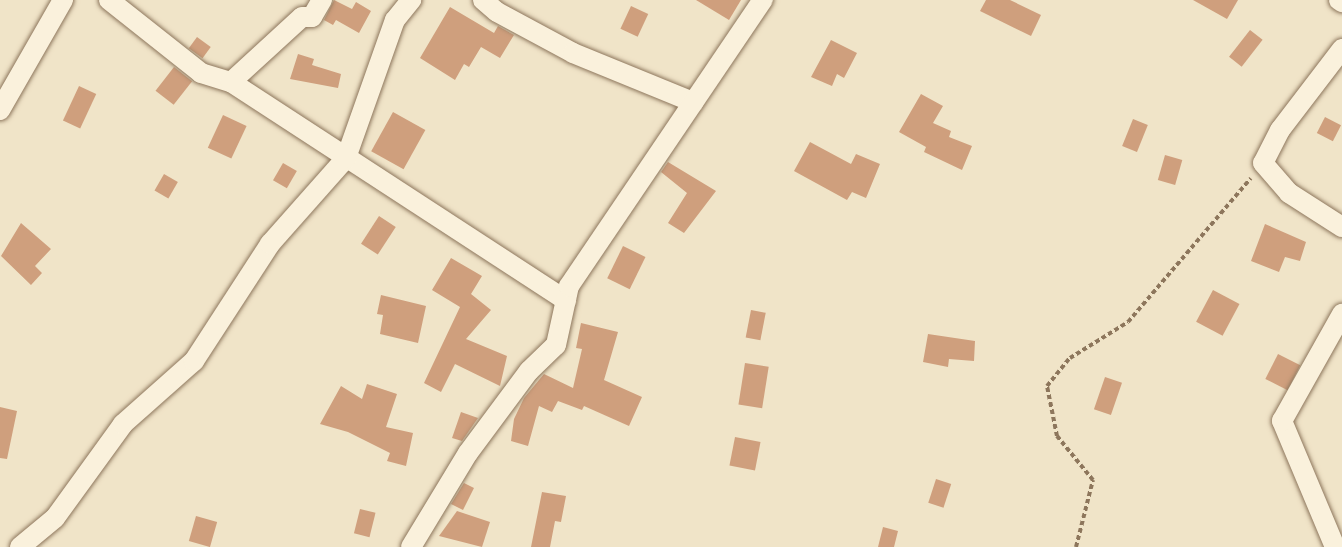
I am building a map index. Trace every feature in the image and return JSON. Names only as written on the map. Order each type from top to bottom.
[{"type":"street","points":[[0,110],[63,0]]},
{"type":"street","points":[[109,0],[201,73],[231,82],[566,300]]},
{"type":"street","points":[[231,82],[302,17],[312,17],[322,0]]},
{"type":"street","points":[[20,547],[42,541],[55,518],[123,424],[194,361],[270,244],[346,158],[395,20],[411,0]]},
{"type":"street","points":[[483,0],[497,12],[573,53],[693,102]]},
{"type":"street","points":[[411,547],[468,453],[529,371],[556,345],[569,286],[763,0]]},
{"type":"street","points":[[1342,49],[1280,130],[1263,163],[1289,193],[1342,227]]},
{"type":"street","points":[[1335,547],[1282,421],[1342,314]]},
{"type":"path","points":[[1076,547],[1093,480],[1057,436],[1047,386],[1070,358],[1128,322],[1263,163]]},
{"type":"building","points":[[334,0],[352,9],[356,2],[371,11],[359,33],[336,20],[333,25],[324,20]]},
{"type":"building","points":[[696,0],[741,0],[729,20]]},
{"type":"building","points":[[986,0],[1010,0],[1041,15],[1031,36],[980,11]]},
{"type":"building","points":[[1193,0],[1238,0],[1227,19]]},
{"type":"building","points":[[631,6],[648,14],[638,37],[620,29]]},
{"type":"building","points":[[450,7],[494,33],[498,26],[514,35],[500,58],[481,47],[469,67],[464,64],[455,80],[420,58]]},
{"type":"building","points":[[1250,30],[1263,40],[1242,67],[1229,57]]},
{"type":"building","points":[[197,37],[211,47],[203,58],[189,48]]},
{"type":"building","points":[[831,40],[857,53],[844,78],[837,74],[832,86],[811,77]]},
{"type":"building","points":[[298,54],[314,59],[312,65],[341,74],[338,88],[290,79]]},
{"type":"building","points":[[174,67],[192,81],[174,105],[156,91]]},
{"type":"building","points":[[79,86],[96,94],[80,128],[63,120]]},
{"type":"building","points":[[921,94],[943,106],[933,123],[951,131],[949,137],[972,146],[962,170],[924,152],[926,147],[899,132]]},
{"type":"building","points":[[393,112],[425,130],[404,169],[371,151]]},
{"type":"building","points":[[223,115],[247,126],[231,159],[208,148]]},
{"type":"building","points":[[1325,117],[1341,125],[1333,141],[1317,133]]},
{"type":"building","points":[[1133,119],[1148,125],[1137,152],[1122,146]]},
{"type":"building","points":[[810,142],[851,164],[856,154],[880,164],[866,198],[852,192],[847,200],[794,171]]},
{"type":"building","points":[[1165,155],[1182,160],[1175,185],[1158,180]]},
{"type":"building","points":[[668,162],[716,191],[684,233],[668,223],[687,193],[661,172]]},
{"type":"building","points":[[283,163],[297,171],[287,188],[273,180]]},
{"type":"building","points":[[164,174],[178,182],[168,198],[154,190]]},
{"type":"building","points":[[379,216],[396,227],[378,255],[361,244]]},
{"type":"building","points":[[21,223],[51,249],[35,266],[42,273],[31,285],[1,256]]},
{"type":"building","points":[[1265,224],[1306,242],[1300,261],[1285,257],[1279,272],[1251,261]]},
{"type":"building","points":[[623,246],[645,257],[630,289],[607,278]]},
{"type":"building","points":[[451,258],[482,276],[471,294],[491,310],[466,339],[507,356],[500,386],[455,364],[441,392],[424,383],[460,307],[432,290]]},
{"type":"building","points":[[1213,290],[1239,304],[1223,336],[1196,322]]},
{"type":"building","points":[[381,295],[426,306],[418,343],[380,334],[383,315],[377,314]]},
{"type":"building","points":[[751,310],[766,313],[760,340],[746,337]]},
{"type":"building","points":[[581,323],[618,332],[604,380],[642,397],[629,426],[584,406],[582,410],[558,401],[552,412],[539,406],[528,446],[511,441],[514,419],[524,398],[544,374],[573,388],[582,349],[576,348]]},
{"type":"building","points":[[928,334],[975,341],[974,361],[949,359],[948,367],[923,362]]},
{"type":"building","points":[[1278,354],[1300,365],[1288,390],[1265,379]]},
{"type":"building","points":[[745,363],[769,367],[762,408],[738,404]]},
{"type":"building","points":[[1105,377],[1122,383],[1111,415],[1094,409]]},
{"type":"building","points":[[367,384],[397,394],[386,427],[413,433],[406,466],[387,461],[390,453],[348,432],[320,424],[341,386],[362,399]]},
{"type":"building","points":[[0,407],[17,411],[7,459],[0,458]]},
{"type":"building","points":[[461,412],[478,418],[462,441],[452,438]]},
{"type":"building","points":[[735,437],[761,442],[755,470],[729,465]]},
{"type":"building","points":[[936,479],[951,484],[943,508],[928,503]]},
{"type":"building","points":[[464,483],[474,488],[463,510],[451,504]]},
{"type":"building","points":[[542,492],[566,496],[561,522],[555,521],[550,547],[531,547]]},
{"type":"building","points":[[360,509],[376,513],[369,537],[354,533]]},
{"type":"building","points":[[457,511],[490,522],[482,547],[439,536]]},
{"type":"building","points":[[196,516],[217,522],[210,547],[189,541]]},
{"type":"building","points":[[883,527],[898,531],[894,547],[878,547]]}]
